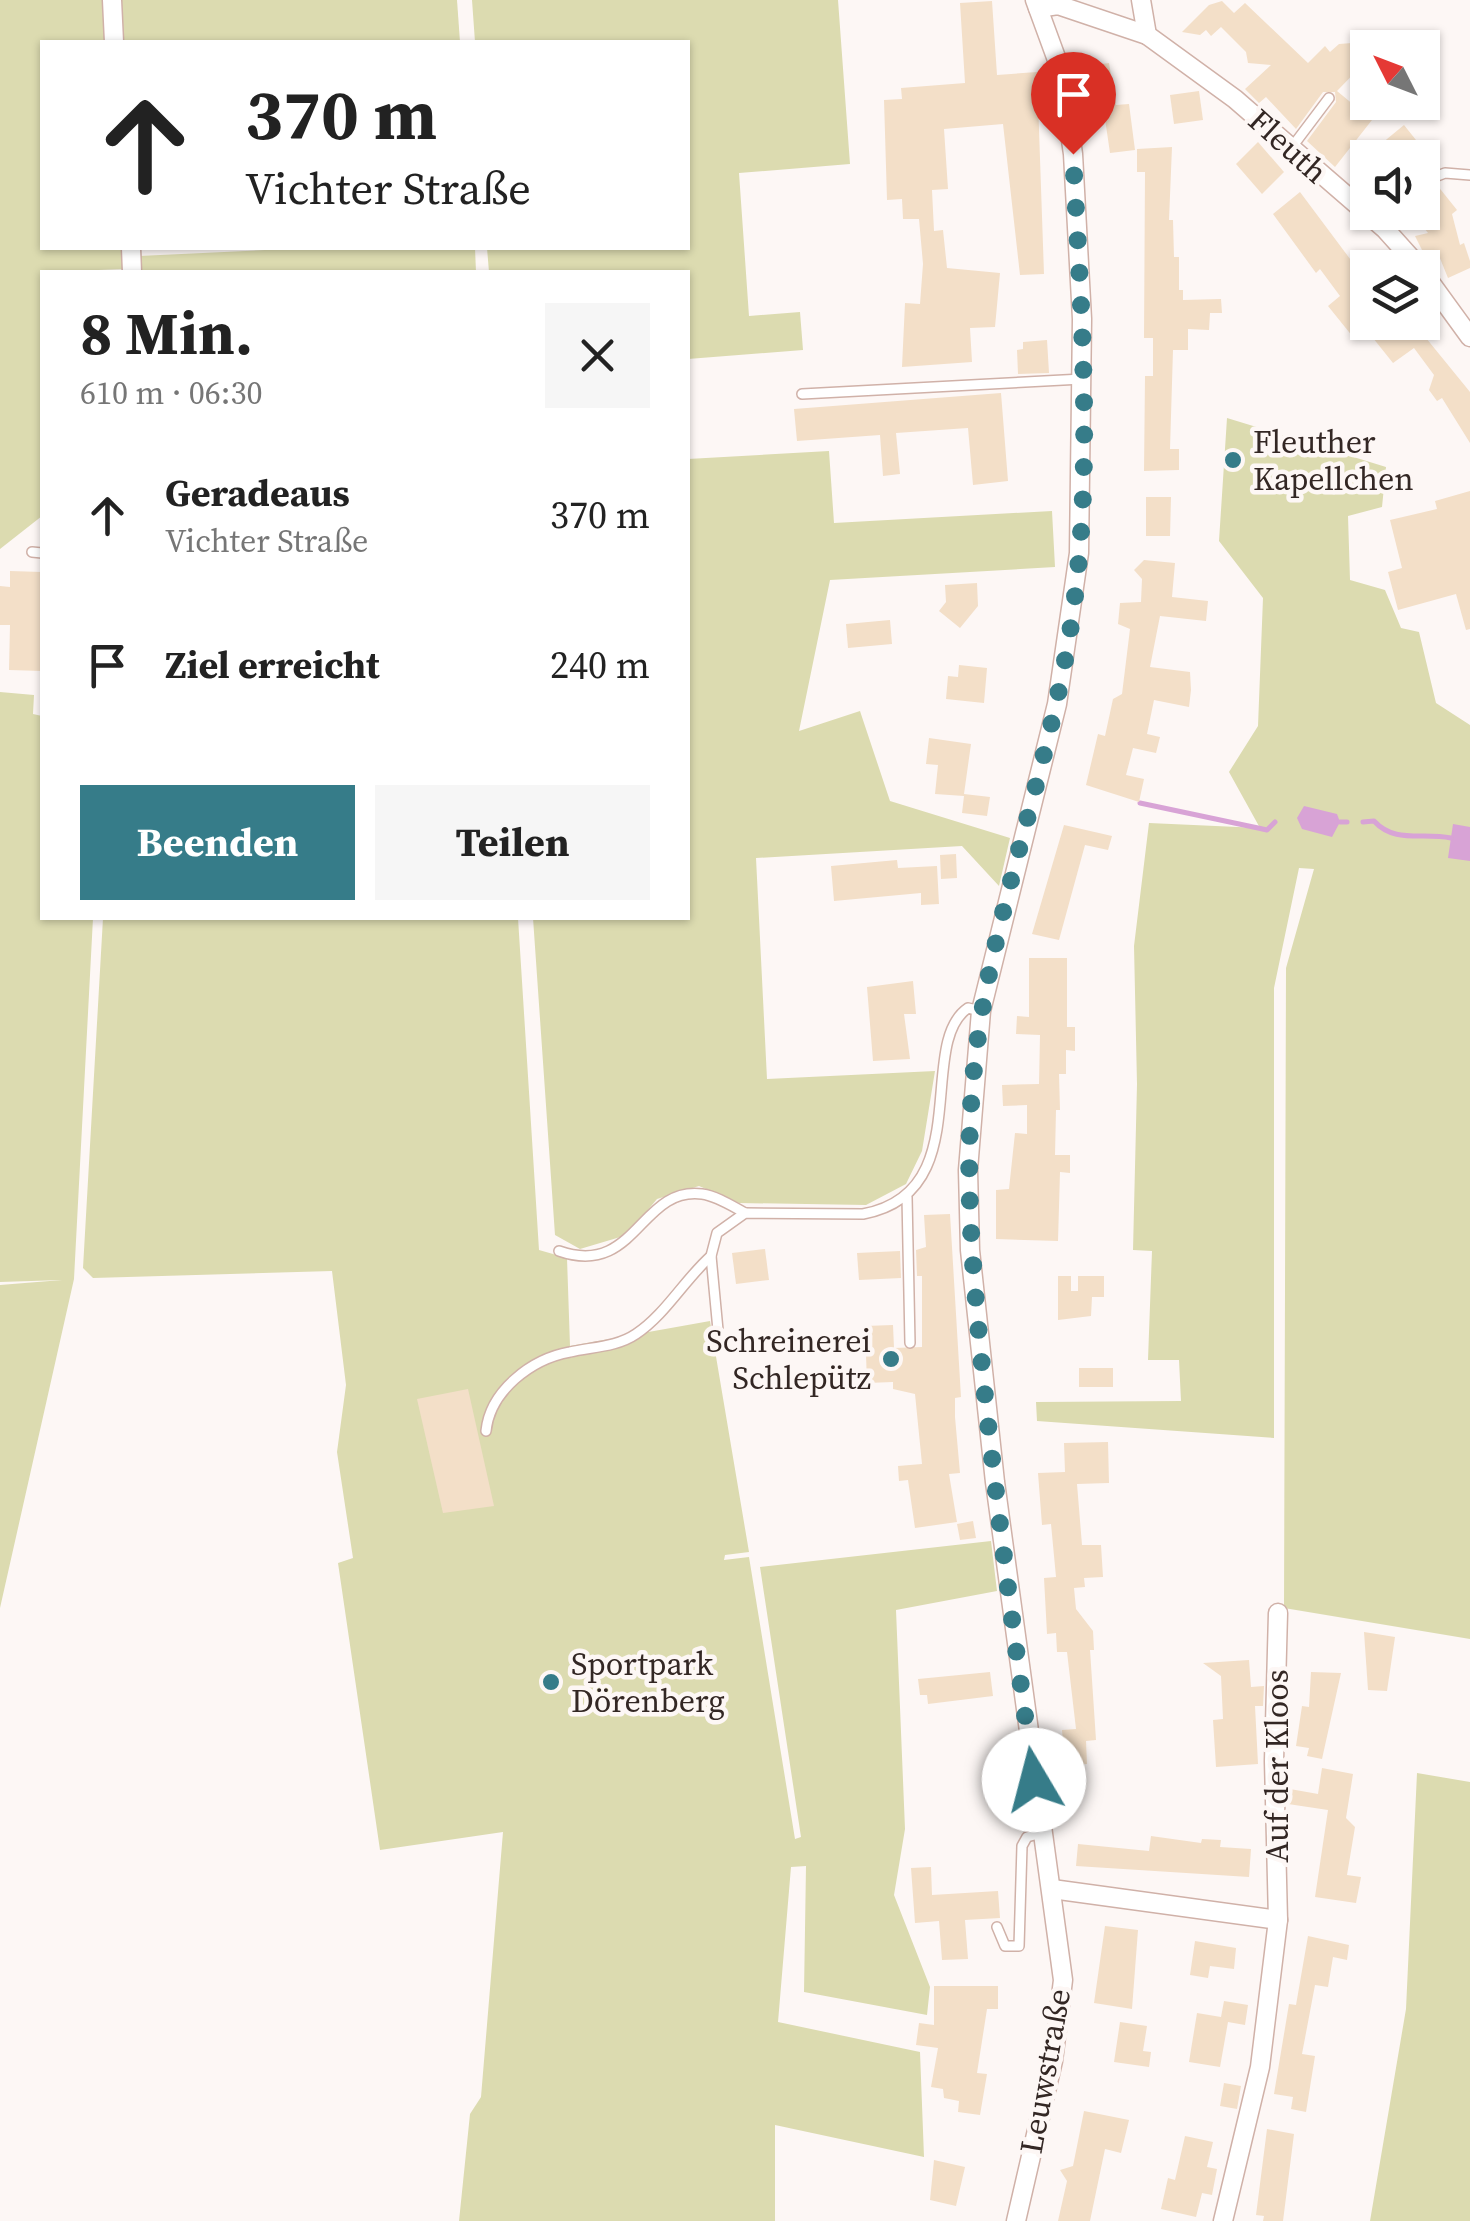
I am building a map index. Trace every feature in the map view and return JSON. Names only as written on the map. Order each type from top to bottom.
[{"type":"street","points":[[112,0],[114,40]]},
{"type":"street","points":[[1141,0],[1146,35]]},
{"type":"street","name":"Fleuth","points":[[1037,4],[1058,5],[1146,35],[1235,99],[1290,150],[1350,194]]},
{"type":"street","name":"Leuwstraße","points":[[1016,2221],[1053,2061],[1062,2002],[1060,1944],[1003,1550],[970,1250],[971,1096],[982,1011],[1037,793],[1064,665],[1079,552],[1082,378],[1070,118],[1061,71],[1037,4]]},
{"type":"street","name":"Fleuth","points":[[1391,230],[1406,250]]},
{"type":"street","name":"Fleuth","points":[[1440,295],[1470,337]]},
{"type":"street","name":"Auf der Kloos","points":[[1223,2221],[1260,2067],[1278,1920],[1278,1613]]},
{"type":"street","points":[[1052,1889],[1278,1920]]},
{"type":"lane","points":[[1290,150],[1329,98]]},
{"type":"lane","points":[[1440,175],[1470,175]]},
{"type":"lane","points":[[802,394],[1082,378]]},
{"type":"lane","points":[[910,1343],[907,1197],[930,1153],[954,1025],[968,1008],[982,1011]]},
{"type":"lane","points":[[560,1251],[585,1256],[616,1250],[662,1204],[691,1194],[708,1195],[745,1213],[864,1214],[907,1197]]},
{"type":"lane","points":[[718,1330],[711,1256],[716,1232],[745,1213]]},
{"type":"lane","points":[[486,1431],[488,1413],[500,1392],[520,1376],[565,1352],[619,1342],[636,1334],[711,1256]]},
{"type":"lane","points":[[996,1926],[1005,1946],[1019,1946],[1022,1846],[1028,1836],[1042,1833]]},
{"type":"green space","points":[[0,0],[105,0],[110,40],[40,40],[40,250],[126,250],[127,269],[40,270],[40,518],[0,549]]},
{"type":"green space","points":[[120,0],[457,0],[460,40],[123,40]]},
{"type":"green space","points":[[472,0],[838,0],[850,164],[739,173],[749,316],[800,312],[803,350],[690,359],[690,270],[489,270],[487,250],[690,250],[690,40],[475,40]]},
{"type":"green space","points":[[266,250],[475,250],[476,270],[138,270],[139,256]]},
{"type":"green space","points":[[1227,418],[1386,467],[1382,507],[1348,516],[1350,580],[1385,590],[1401,628],[1419,632],[1436,703],[1470,725],[1470,1639],[1284,1608],[1286,968],[1314,869],[1299,868],[1274,988],[1274,1438],[1037,1421],[1036,1402],[1181,1401],[1179,1360],[1148,1360],[1152,1251],[1133,1250],[1137,1084],[1134,946],[1149,823],[1260,828],[1229,772],[1258,726],[1263,598],[1219,541]]},
{"type":"green space","points":[[829,451],[834,523],[1052,511],[1055,567],[830,580],[799,731],[860,711],[890,801],[1010,838],[999,886],[962,846],[756,858],[767,1079],[935,1071],[922,1151],[906,1184],[866,1205],[739,1203],[699,1186],[657,1199],[627,1235],[580,1249],[555,1235],[533,920],[690,920],[690,459]]},
{"type":"green space","points":[[0,692],[34,695],[33,714],[40,716],[40,920],[93,920],[74,1279],[0,1608],[0,1285],[62,1280],[0,1282]]},
{"type":"green space","points":[[103,920],[518,920],[539,1250],[567,1258],[570,1346],[710,1321],[749,1552],[725,1555],[724,1560],[749,1557],[795,1839],[801,1837],[760,1567],[991,1541],[997,1591],[896,1610],[905,1829],[894,1895],[930,1987],[927,2015],[804,1992],[806,1866],[791,1867],[778,2022],[920,2052],[924,2157],[775,2125],[775,2221],[459,2221],[470,2114],[481,2097],[503,1832],[380,1850],[338,1563],[353,1558],[337,1452],[346,1385],[332,1271],[93,1278],[83,1268]]},
{"type":"green space","points":[[1417,1773],[1470,1782],[1470,2221],[1370,2221],[1406,2009]]},
{"type":"shaded area","points":[[1304,806],[1337,814],[1340,822],[1332,837],[1302,829],[1297,818]]},
{"type":"shaded area","points":[[1453,824],[1470,827],[1470,861],[1448,858]]},
{"type":"building","points":[[992,1],[997,75],[1037,72],[1044,274],[1020,275],[1003,124],[944,129],[948,189],[932,190],[934,231],[943,230],[947,268],[1000,273],[995,327],[970,328],[972,362],[902,367],[905,303],[920,304],[923,264],[919,219],[903,219],[902,199],[887,200],[884,100],[902,99],[901,88],[965,83],[960,3]]},
{"type":"building","points":[[1222,1],[1234,13],[1245,3],[1308,63],[1325,46],[1330,52],[1339,44],[1350,43],[1350,78],[1337,91],[1350,102],[1350,120],[1372,120],[1356,140],[1350,140],[1350,148],[1335,167],[1307,141],[1336,102],[1335,92],[1323,92],[1296,129],[1266,97],[1259,103],[1245,89],[1271,65],[1248,63],[1246,52],[1221,27],[1211,36],[1206,30],[1200,35],[1182,32],[1209,5]]},
{"type":"building","points":[[1109,63],[1116,105],[1129,104],[1135,150],[1110,153],[1104,112],[1094,114],[1087,66]]},
{"type":"building","points":[[1199,91],[1203,120],[1174,124],[1170,95]]},
{"type":"building","points":[[1404,125],[1416,140],[1386,140]]},
{"type":"building","points":[[1258,142],[1284,172],[1262,194],[1236,164]]},
{"type":"building","points":[[1172,147],[1169,220],[1173,220],[1174,257],[1179,257],[1179,290],[1183,290],[1183,300],[1221,299],[1222,313],[1210,313],[1209,330],[1188,329],[1188,350],[1173,350],[1170,449],[1179,449],[1179,470],[1144,471],[1145,376],[1153,376],[1153,338],[1144,338],[1145,172],[1137,172],[1137,149]]},
{"type":"building","points":[[1440,189],[1457,210],[1452,214],[1470,268],[1448,278],[1440,250],[1422,250],[1415,236],[1428,233],[1426,230],[1440,230]]},
{"type":"building","points":[[1300,192],[1350,259],[1350,333],[1328,306],[1340,296],[1320,269],[1316,273],[1273,214]]},
{"type":"building","points":[[1047,340],[1049,373],[1018,374],[1017,350],[1023,349],[1023,342]]},
{"type":"building","points":[[1375,340],[1428,340],[1470,392],[1470,443],[1442,398],[1437,401],[1429,390],[1434,375],[1414,348],[1393,363]]},
{"type":"building","points":[[1001,393],[1008,481],[973,485],[968,428],[896,433],[900,474],[883,476],[880,435],[797,441],[794,409]]},
{"type":"building","points":[[1470,491],[1470,629],[1466,630],[1456,594],[1398,610],[1388,572],[1402,568],[1390,520],[1437,509],[1435,501]]},
{"type":"building","points":[[1146,497],[1171,497],[1170,536],[1146,536]]},
{"type":"building","points":[[1144,560],[1175,563],[1172,597],[1208,601],[1206,621],[1160,616],[1150,667],[1190,672],[1191,690],[1189,707],[1154,700],[1147,734],[1160,737],[1156,753],[1133,748],[1126,775],[1144,779],[1139,802],[1086,785],[1098,734],[1105,736],[1113,699],[1122,694],[1130,629],[1118,624],[1120,603],[1141,602],[1142,579],[1134,570]]},
{"type":"building","points":[[10,571],[40,572],[40,671],[9,670],[10,625],[0,625],[0,586],[10,587]]},
{"type":"building","points":[[977,583],[978,606],[960,628],[939,611],[946,602],[945,585]]},
{"type":"building","points":[[890,620],[892,644],[848,648],[846,624]]},
{"type":"building","points":[[959,665],[987,668],[984,703],[946,699],[948,676],[958,677]]},
{"type":"building","points":[[929,738],[971,744],[964,794],[990,797],[987,816],[962,813],[964,796],[935,794],[938,765],[926,764]]},
{"type":"building","points":[[1064,825],[1112,836],[1108,850],[1085,845],[1059,940],[1032,934]]},
{"type":"building","points":[[956,854],[957,878],[941,879],[940,855]]},
{"type":"building","points":[[897,860],[898,868],[937,866],[939,904],[921,905],[921,893],[834,901],[831,866]]},
{"type":"building","points":[[1029,958],[1067,958],[1067,1027],[1075,1027],[1075,1051],[1066,1050],[1066,1074],[1059,1074],[1060,1110],[1056,1110],[1055,1155],[1070,1155],[1070,1173],[1060,1172],[1058,1241],[996,1239],[996,1190],[1009,1189],[1015,1133],[1027,1134],[1027,1105],[1003,1106],[1002,1085],[1039,1084],[1040,1035],[1016,1034],[1017,1016],[1029,1017]]},
{"type":"building","points":[[913,981],[916,1014],[904,1014],[910,1059],[873,1061],[867,987]]},
{"type":"building","points":[[950,1214],[961,1397],[955,1398],[960,1473],[949,1474],[957,1522],[915,1528],[908,1480],[899,1481],[898,1466],[922,1464],[915,1394],[893,1389],[893,1382],[867,1383],[865,1326],[893,1325],[894,1348],[922,1347],[922,1276],[917,1276],[916,1250],[926,1247],[924,1215]]},
{"type":"building","points":[[765,1249],[769,1280],[736,1284],[732,1253]]},
{"type":"building","points":[[900,1251],[901,1278],[859,1280],[857,1253]]},
{"type":"building","points":[[1058,1276],[1071,1276],[1071,1291],[1078,1291],[1078,1276],[1104,1276],[1104,1297],[1092,1297],[1091,1316],[1058,1320]]},
{"type":"building","points":[[1079,1368],[1113,1368],[1113,1387],[1079,1387]]},
{"type":"building","points":[[468,1389],[494,1506],[443,1513],[417,1399]]},
{"type":"building","points":[[1108,1442],[1109,1483],[1077,1484],[1082,1545],[1101,1545],[1103,1577],[1084,1578],[1085,1587],[1074,1588],[1076,1609],[1093,1631],[1094,1650],[1090,1650],[1096,1740],[1086,1741],[1087,1764],[1065,1766],[1062,1730],[1076,1729],[1067,1652],[1057,1652],[1056,1633],[1047,1634],[1044,1578],[1056,1577],[1051,1524],[1042,1525],[1038,1473],[1065,1472],[1064,1443]]},
{"type":"building","points":[[973,1521],[976,1538],[960,1540],[957,1524]]},
{"type":"building","points":[[1364,1632],[1395,1637],[1387,1691],[1368,1690]]},
{"type":"building","points":[[1249,1660],[1251,1687],[1264,1686],[1263,1706],[1255,1706],[1258,1764],[1216,1767],[1213,1720],[1223,1719],[1221,1676],[1203,1663]]},
{"type":"building","points":[[990,1672],[993,1696],[928,1704],[927,1695],[920,1695],[918,1679]]},
{"type":"building","points":[[1311,1672],[1341,1673],[1322,1759],[1307,1756],[1309,1748],[1296,1746],[1302,1706],[1309,1707]]},
{"type":"building","points":[[1073,1765],[1074,1784],[1052,1785],[1051,1766]]},
{"type":"building","points":[[1322,1768],[1353,1774],[1346,1818],[1355,1827],[1347,1875],[1361,1877],[1356,1903],[1315,1897],[1328,1810],[1288,1804],[1290,1789],[1318,1794]]},
{"type":"building","points":[[1151,1836],[1201,1843],[1202,1839],[1221,1840],[1220,1847],[1251,1849],[1249,1877],[1076,1866],[1078,1844],[1149,1851]]},
{"type":"building","points":[[931,1867],[932,1895],[998,1891],[1000,1918],[965,1920],[968,1959],[942,1960],[939,1921],[915,1923],[911,1868]]},
{"type":"building","points":[[1105,1926],[1138,1930],[1132,2009],[1094,2003]]},
{"type":"building","points":[[1308,1936],[1349,1945],[1347,1960],[1333,1957],[1328,1987],[1315,1985],[1302,2054],[1315,2056],[1306,2112],[1291,2109],[1293,2097],[1274,2094],[1289,2004],[1296,2005]]},
{"type":"building","points":[[1195,1941],[1236,1948],[1234,1969],[1210,1966],[1208,1978],[1190,1975]]},
{"type":"building","points":[[934,1986],[998,1986],[998,2009],[987,2009],[977,2073],[987,2074],[980,2115],[958,2112],[959,2101],[944,2098],[943,2089],[931,2087],[938,2048],[916,2045],[919,2023],[934,2025]]},
{"type":"building","points":[[1224,2001],[1248,2005],[1245,2025],[1228,2022],[1220,2067],[1189,2062],[1197,2013],[1221,2017]]},
{"type":"building","points":[[1120,2022],[1147,2026],[1143,2051],[1151,2052],[1149,2067],[1114,2062]]},
{"type":"building","points":[[1224,2083],[1241,2086],[1237,2109],[1220,2106]]},
{"type":"building","points":[[1084,2111],[1129,2120],[1121,2153],[1105,2149],[1090,2221],[1058,2221],[1067,2181],[1060,2170],[1073,2166]]},
{"type":"building","points":[[1267,2129],[1294,2134],[1283,2221],[1263,2221],[1264,2216],[1256,2215]]},
{"type":"building","points":[[1185,2136],[1213,2142],[1207,2167],[1217,2169],[1212,2195],[1202,2193],[1196,2217],[1161,2209],[1168,2178],[1175,2180]]},
{"type":"building","points":[[934,2160],[965,2167],[956,2206],[930,2200]]},
{"type":"waterway","points":[[1140,803],[1267,830],[1275,822]]},
{"type":"waterway","points":[[1363,822],[1374,821],[1400,835],[1451,838]]},
{"type":"waterway","points":[[1340,822],[1347,822]]},
{"type":"place","name":"Fleuther Kapellchen","points":[[1233,460]]},
{"type":"place","name":"Schreinerei Schlepütz","points":[[891,1359]]},
{"type":"place","name":"Sportpark Dörenberg","points":[[551,1682]]},
{"type":"route","points":[[1034,1780],[988,1421],[970,1250],[968,1170],[971,1096],[982,1011],[1057,704],[1079,552],[1082,319],[1073,154]]}]
